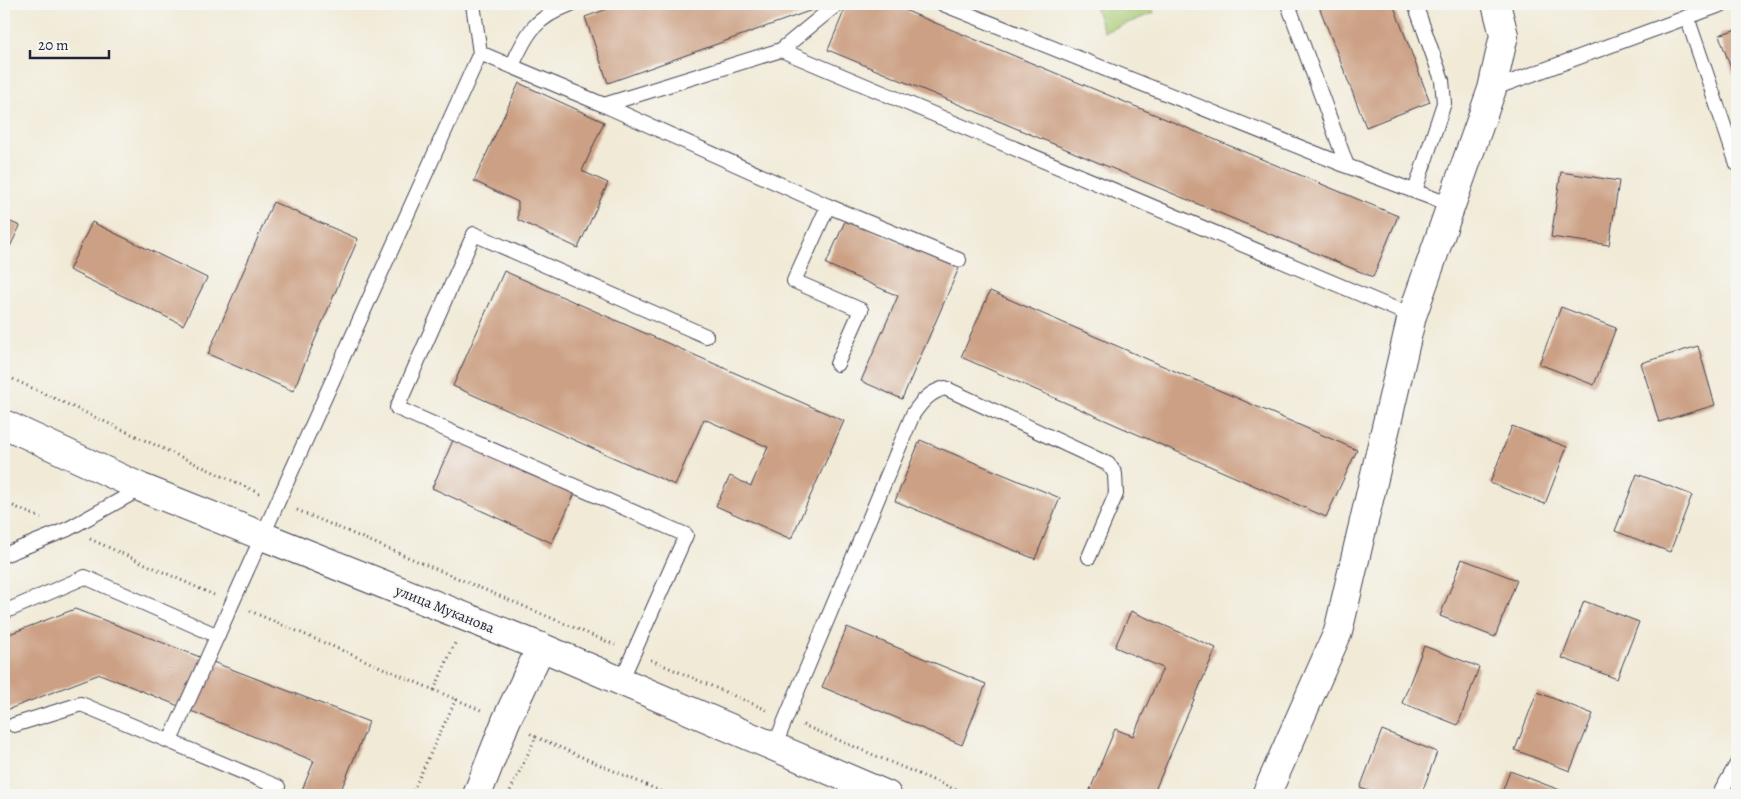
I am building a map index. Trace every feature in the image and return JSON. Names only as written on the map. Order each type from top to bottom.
[{"type":"street","points":[[1266,795],[1338,632],[1412,316],[1492,89],[1504,35],[1496,4]]},
{"type":"street","name":"улица Муканова","points":[[4,424],[142,488],[540,647],[887,795]]},
{"type":"street","points":[[477,795],[506,721],[540,647]]},
{"type":"lane","points":[[170,741],[480,53],[473,4]]},
{"type":"lane","points":[[512,66],[520,48],[534,26],[545,16],[570,4]]},
{"type":"lane","points":[[604,105],[781,50],[837,4]]},
{"type":"lane","points":[[942,4],[1347,166],[1451,205]]},
{"type":"lane","points":[[1288,4],[1347,166]]},
{"type":"lane","points":[[1415,4],[1442,80],[1444,103],[1415,191]]},
{"type":"lane","points":[[1492,89],[1723,4]]},
{"type":"lane","points":[[1687,17],[1737,164]]},
{"type":"lane","points":[[781,50],[1412,316]]},
{"type":"lane","points":[[480,53],[604,105],[828,206],[959,260]]},
{"type":"lane","points":[[828,206],[794,282],[861,310],[837,364]]},
{"type":"lane","points":[[621,681],[686,535],[397,408],[474,234],[706,336]]},
{"type":"lane","points":[[774,747],[913,414],[922,401],[936,391],[945,388],[1108,464],[1115,474],[1116,494],[1089,557]]},
{"type":"lane","points":[[4,555],[68,529],[142,488]]},
{"type":"lane","points":[[4,612],[85,578],[218,636]]},
{"type":"lane","points":[[14,725],[81,704],[278,787],[274,795]]},
{"type":"lane","points":[[1719,795],[1737,764]]},
{"type":"path","points":[[4,375],[278,502]]},
{"type":"path","points":[[4,502],[233,604],[506,721]]},
{"type":"path","points":[[411,795],[456,699]]},
{"type":"path","points":[[536,737],[669,795]]},
{"type":"green space","points":[[1094,4],[1151,4],[1154,13],[1104,32]]},
{"type":"building","points":[[621,4],[829,4],[608,83],[585,17]]},
{"type":"building","points":[[847,4],[890,4],[1398,216],[1373,277],[828,50]]},
{"type":"building","points":[[1318,4],[1393,4],[1430,102],[1366,127]]},
{"type":"building","points":[[1737,29],[1737,85],[1719,35]]},
{"type":"building","points":[[519,83],[604,122],[582,171],[608,183],[578,248],[518,220],[518,202],[474,181]]},
{"type":"building","points":[[1561,172],[1619,181],[1609,245],[1551,237]]},
{"type":"building","points":[[273,202],[358,239],[293,391],[208,354]]},
{"type":"building","points":[[4,219],[20,226],[4,259]]},
{"type":"building","points":[[846,219],[959,268],[902,399],[861,381],[898,296],[826,264]]},
{"type":"building","points":[[92,222],[207,278],[183,325],[69,270]]},
{"type":"building","points":[[504,271],[844,421],[791,539],[716,506],[730,476],[751,486],[768,447],[704,419],[675,485],[453,386]]},
{"type":"building","points":[[990,291],[1357,450],[1326,517],[961,357]]},
{"type":"building","points":[[1561,307],[1616,328],[1594,385],[1539,364]]},
{"type":"building","points":[[1698,346],[1715,405],[1659,422],[1641,363]]},
{"type":"building","points":[[1512,426],[1567,447],[1545,504],[1490,483]]},
{"type":"building","points":[[454,438],[575,493],[552,543],[432,488]]},
{"type":"building","points":[[920,440],[1060,498],[1035,559],[895,501]]},
{"type":"building","points":[[1637,474],[1692,495],[1670,552],[1615,531]]},
{"type":"building","points":[[1462,559],[1517,580],[1495,637],[1440,616]]},
{"type":"building","points":[[1584,601],[1639,622],[1617,679],[1562,658]]},
{"type":"building","points":[[75,609],[369,722],[339,795],[300,795],[314,761],[100,674],[4,711],[4,636]]},
{"type":"building","points":[[1131,611],[1216,648],[1153,795],[1088,795],[1115,729],[1133,736],[1163,668],[1115,647]]},
{"type":"building","points":[[847,627],[986,684],[962,745],[822,687]]},
{"type":"building","points":[[1424,646],[1479,667],[1458,725],[1402,703]]},
{"type":"building","points":[[1537,692],[1593,714],[1570,771],[1515,750]]},
{"type":"building","points":[[1382,730],[1437,752],[1421,795],[1380,795],[1360,788]]},
{"type":"building","points":[[1510,771],[1565,792],[1564,795],[1501,795]]}]
